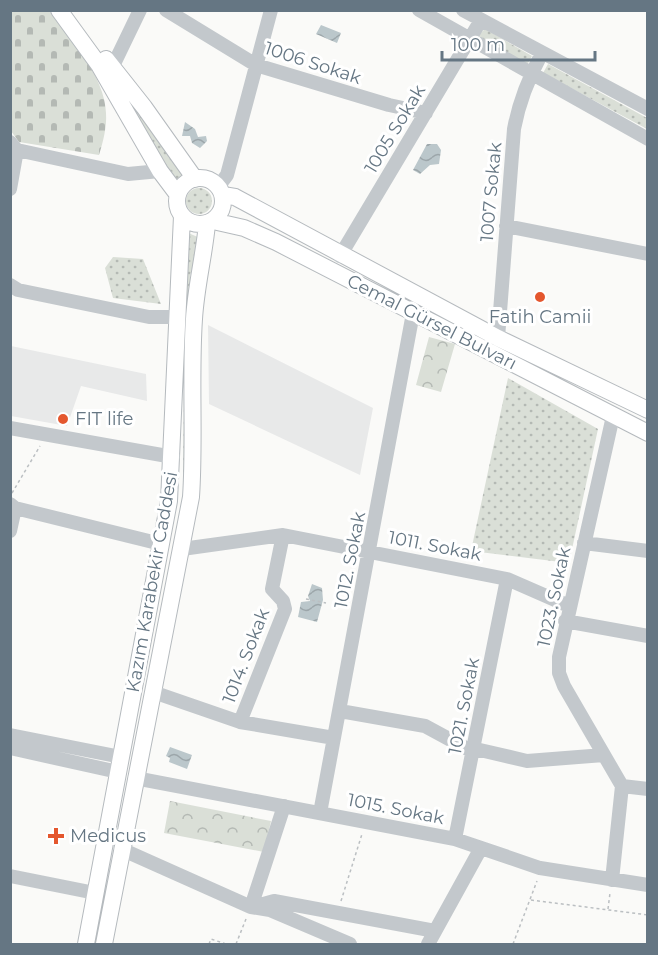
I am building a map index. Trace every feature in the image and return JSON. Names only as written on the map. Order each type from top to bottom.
[{"type":"main road","points":[[59,10],[99,65],[160,171],[178,195]]},
{"type":"main road","points":[[70,10],[144,107],[195,179]]},
{"type":"main road","points":[[195,179],[208,179],[220,191],[221,211],[210,222],[192,224],[182,216],[177,206],[178,195],[183,185],[195,179]]},
{"type":"main road","name":"Cemal Gürsel Bulvarı","points":[[220,191],[498,338],[648,410]]},
{"type":"main road","name":"Kazım Karabekir Caddesi","points":[[86,945],[170,501],[182,216]]},
{"type":"main road","name":"Cemal Gürsel Bulvarı","points":[[210,222],[244,228],[276,242],[648,433]]},
{"type":"main road","name":"Kazım Karabekir Caddesi","points":[[104,945],[191,497],[194,454],[196,281],[210,222]]},
{"type":"street","points":[[112,68],[140,10]]},
{"type":"street","name":"1006 Sokak","points":[[166,10],[256,65],[389,105],[426,113]]},
{"type":"street","points":[[220,191],[227,175],[271,10]]},
{"type":"street","points":[[419,10],[468,40],[648,139]]},
{"type":"street","points":[[464,10],[648,109]]},
{"type":"street","name":"1005 Sokak","points":[[340,256],[481,20]]},
{"type":"street","name":"1007 Sokak","points":[[498,338],[514,129],[517,111],[542,53]]},
{"type":"street","points":[[10,189],[14,146],[128,174],[160,171]]},
{"type":"street","points":[[506,226],[648,254]]},
{"type":"street","points":[[10,285],[18,290],[149,316],[178,317]]},
{"type":"street","name":"1012. Sokak","points":[[320,813],[413,313]]},
{"type":"street","name":"1023. Sokak","points":[[613,416],[569,606],[559,657],[559,673],[564,686],[622,786]]},
{"type":"street","points":[[10,428],[173,457]]},
{"type":"street","points":[[10,531],[12,503],[161,544]]},
{"type":"street","name":"1011. Sokak","points":[[182,549],[283,535],[507,579],[569,606]]},
{"type":"street","name":"1014. Sokak","points":[[240,722],[285,609],[284,601],[272,589],[283,535]]},
{"type":"street","points":[[584,543],[648,551]]},
{"type":"street","name":"1021. Sokak","points":[[455,839],[507,579]]},
{"type":"street","points":[[566,621],[648,636]]},
{"type":"street","points":[[153,692],[240,722],[334,738]]},
{"type":"street","points":[[340,711],[425,726],[473,753],[480,750],[526,761],[604,754]]},
{"type":"street","points":[[10,735],[119,765]]},
{"type":"street","points":[[10,748],[119,765]]},
{"type":"street","name":"1015. Sokak","points":[[135,778],[455,839],[540,868],[648,885]]},
{"type":"street","points":[[612,880],[622,786],[648,789]]},
{"type":"street","points":[[251,907],[284,806]]},
{"type":"street","points":[[429,945],[481,848]]},
{"type":"street","points":[[121,849],[251,907],[270,910],[350,945]]},
{"type":"street","points":[[10,876],[95,893]]},
{"type":"street","points":[[251,907],[274,901],[435,931]]},
{"type":"path","points":[[12,503],[46,435]]},
{"type":"path","points":[[306,599],[326,603]]},
{"type":"path","points":[[337,913],[366,822]]},
{"type":"path","points":[[513,945],[531,900],[540,868]]},
{"type":"path","points":[[608,909],[612,880]]},
{"type":"path","points":[[531,900],[648,915]]},
{"type":"path","points":[[236,945],[251,907]]},
{"type":"path","points":[[209,945],[211,939],[225,945]]},
{"type":"shaded area","points":[[208,325],[373,408],[360,475],[209,404]]},
{"type":"shaded area","points":[[11,346],[146,374],[147,401],[81,386],[67,426],[11,416]]},
{"type":"green space","points":[[10,11],[49,11],[85,59],[100,85],[104,99],[106,124],[99,155],[19,142],[11,131]]},
{"type":"green space","points":[[485,29],[532,56],[527,65],[477,36]]},
{"type":"green space","points":[[548,64],[647,118],[647,129],[543,73]]},
{"type":"green space","points":[[122,88],[184,173],[175,181]]},
{"type":"green space","points":[[199,188],[208,192],[212,201],[208,210],[199,214],[190,210],[186,201],[190,192]]},
{"type":"green space","points":[[186,232],[200,238],[190,276],[186,474],[183,474]]},
{"type":"green space","points":[[113,257],[143,259],[161,304],[113,298],[105,268]]},
{"type":"green space","points":[[429,337],[455,344],[441,392],[416,385]]},
{"type":"green space","points":[[508,378],[598,429],[569,563],[471,551]]},
{"type":"green space","points":[[170,801],[271,821],[264,852],[164,833]]},
{"type":"water","points":[[321,25],[341,33],[337,43],[316,34]]},
{"type":"water","points":[[185,122],[195,129],[198,137],[206,136],[207,141],[200,148],[192,143],[190,136],[182,136]]},
{"type":"water","points":[[427,144],[437,144],[441,150],[439,164],[430,165],[420,174],[413,170]]},
{"type":"water","points":[[312,584],[322,588],[323,600],[317,622],[298,617],[301,602],[310,601],[308,596]]},
{"type":"water","points":[[170,747],[192,755],[187,769],[169,762],[170,758],[166,756]]},
{"type":"place","name":"Fatih Camii","points":[[540,297]]},
{"type":"place","name":"FIT life","points":[[63,419]]},
{"type":"place","name":"Medicus","points":[[56,836]]}]
